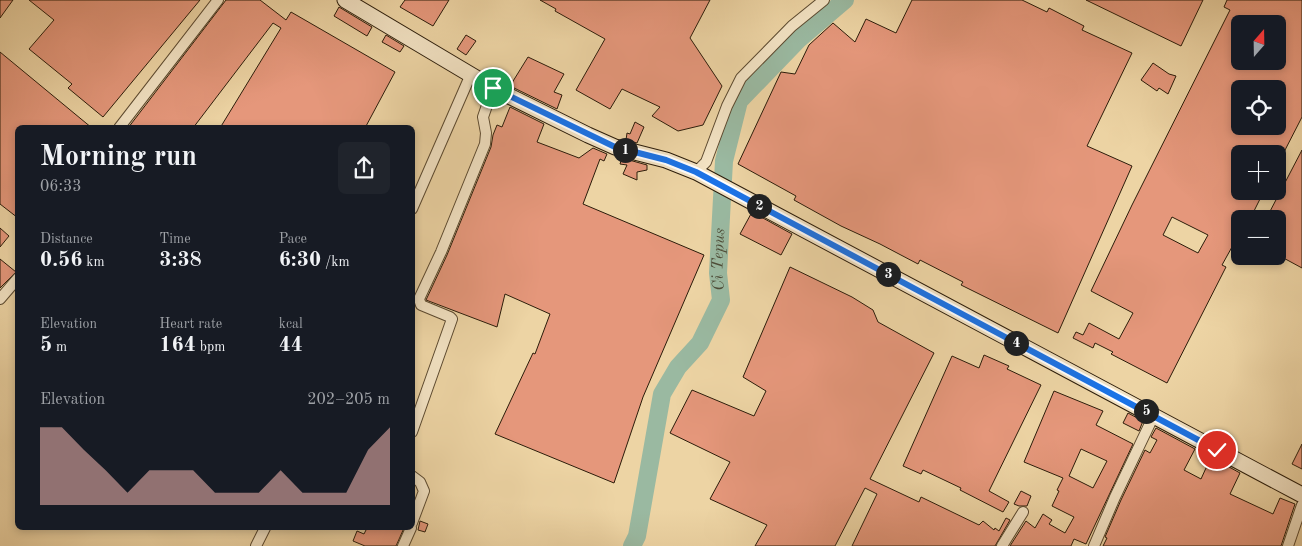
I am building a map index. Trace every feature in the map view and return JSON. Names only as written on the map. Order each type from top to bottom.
[{"type":"main road","points":[[345,0],[493,88],[615,147],[666,160],[702,175],[1302,495]]},
{"type":"street","points":[[121,125],[218,0]]},
{"type":"street","points":[[702,175],[727,106],[741,78],[792,26],[824,0]]},
{"type":"street","points":[[415,202],[471,74]]},
{"type":"street","points":[[415,424],[452,319],[421,306],[419,299],[441,252],[485,144],[486,133],[483,117],[493,88]]},
{"type":"street","points":[[0,299],[15,282]]},
{"type":"street","points":[[1094,546],[1154,415]]},
{"type":"street","points":[[415,479],[422,485],[424,494],[415,516]]},
{"type":"street","points":[[1288,546],[1302,506]]},
{"type":"street","points":[[1002,546],[1023,512]]},
{"type":"street","points":[[256,546],[264,530]]},
{"type":"street","points":[[403,546],[410,530]]},
{"type":"building","points":[[0,0],[13,0],[0,18]]},
{"type":"building","points":[[29,0],[200,0],[103,117],[68,88],[72,84],[29,49],[54,20]]},
{"type":"building","points":[[226,0],[260,0],[286,20],[291,12],[395,72],[367,125],[222,125],[281,28],[273,23],[195,125],[130,125]]},
{"type":"building","points":[[405,0],[449,0],[433,26],[400,7]]},
{"type":"building","points":[[540,0],[710,0],[690,38],[722,86],[703,125],[678,131],[652,116],[660,107],[622,89],[610,109],[576,90],[605,39],[555,11],[556,9]]},
{"type":"building","points":[[912,0],[1022,0],[1047,12],[1049,8],[1084,26],[1082,30],[1132,53],[1087,146],[1132,166],[1058,333],[961,285],[963,282],[920,260],[918,264],[841,226],[794,200],[796,196],[738,164],[781,72],[795,74],[809,45],[833,23],[855,42],[866,19],[896,33]]},
{"type":"building","points":[[1086,0],[1203,0],[1181,46]]},
{"type":"building","points":[[1227,0],[1302,0],[1302,117],[1286,148],[1286,145],[1231,145],[1231,200],[1260,200],[1254,210],[1231,210],[1231,249],[1222,265],[1226,267],[1167,383],[1111,354],[1113,352],[1095,343],[1093,348],[1073,338],[1076,332],[1083,335],[1089,323],[1119,339],[1133,313],[1091,291],[1230,10],[1224,7]],"holes":[[[1172,217],[1208,235],[1198,253],[1163,235]]]},
{"type":"building","points":[[339,7],[372,27],[367,36],[334,16]]},
{"type":"building","points":[[386,35],[404,46],[400,52],[382,42]]},
{"type":"building","points":[[466,35],[476,41],[466,55],[457,49]]},
{"type":"building","points":[[0,52],[88,125],[15,125],[15,216],[0,204]]},
{"type":"building","points":[[528,57],[564,74],[554,92],[562,95],[557,109],[510,86]]},
{"type":"building","points":[[1153,63],[1169,74],[1176,76],[1168,94],[1159,88],[1157,91],[1141,80]]},
{"type":"building","points":[[510,107],[544,124],[537,142],[579,158],[593,148],[607,154],[604,161],[600,159],[583,204],[704,255],[643,397],[614,483],[495,434],[533,353],[535,354],[550,314],[505,294],[497,327],[426,300],[447,255],[491,147],[497,125],[502,127]]},
{"type":"building","points":[[635,122],[644,127],[637,143],[626,140],[627,133],[630,134]]},
{"type":"building","points":[[1302,150],[1302,268],[1286,259],[1286,210],[1271,210],[1276,200],[1286,200],[1286,181]]},
{"type":"building","points":[[622,158],[647,165],[647,170],[637,172],[637,180],[623,174],[627,165],[620,164]]},
{"type":"building","points":[[752,212],[792,234],[781,255],[740,234]]},
{"type":"building","points":[[0,228],[9,236],[0,247]]},
{"type":"building","points":[[0,259],[15,273],[0,288]]},
{"type":"building","points":[[790,267],[852,297],[873,310],[878,322],[934,353],[870,479],[919,502],[921,497],[979,525],[983,521],[994,530],[995,528],[999,531],[1006,518],[1010,520],[995,546],[852,546],[877,494],[865,488],[835,546],[755,546],[767,525],[710,499],[730,462],[670,433],[692,390],[754,416],[766,391],[743,377]]},
{"type":"building","points":[[984,355],[1009,366],[1007,369],[1041,385],[989,491],[1009,502],[1003,512],[960,490],[961,488],[923,470],[921,474],[903,466],[952,356],[979,368]]},
{"type":"building","points":[[1054,391],[1103,411],[1096,425],[1133,444],[1086,544],[1074,539],[1071,546],[1010,546],[1026,521],[1035,528],[1043,514],[1052,520],[1049,524],[1065,533],[1074,517],[1052,506],[1063,478],[1024,462]],"holes":[[[1081,449],[1107,461],[1093,488],[1069,476]]]},
{"type":"building","points":[[1128,413],[1143,421],[1139,431],[1123,423]]},
{"type":"building","points":[[1156,428],[1195,449],[1184,470],[1201,479],[1211,457],[1240,473],[1230,494],[1273,514],[1280,498],[1295,504],[1281,546],[1103,546],[1121,500],[1145,450],[1150,453],[1157,440],[1151,437]]},
{"type":"building","points":[[1302,444],[1302,469],[1292,464]]},
{"type":"building","points":[[1021,491],[1031,496],[1027,506],[1014,504]]},
{"type":"building","points":[[420,521],[428,524],[425,532],[418,530]]},
{"type":"building","points":[[366,530],[403,530],[396,546],[365,546],[353,541],[357,531],[364,534]]},
{"type":"waterway","name":"Ci Tepus","points":[[632,546],[637,536],[662,394],[678,367],[700,343],[721,300],[718,273],[724,161],[739,101],[798,40],[845,0]]},
{"type":"route","points":[[493,88],[615,147],[666,160],[696,172],[1217,450]]}]
